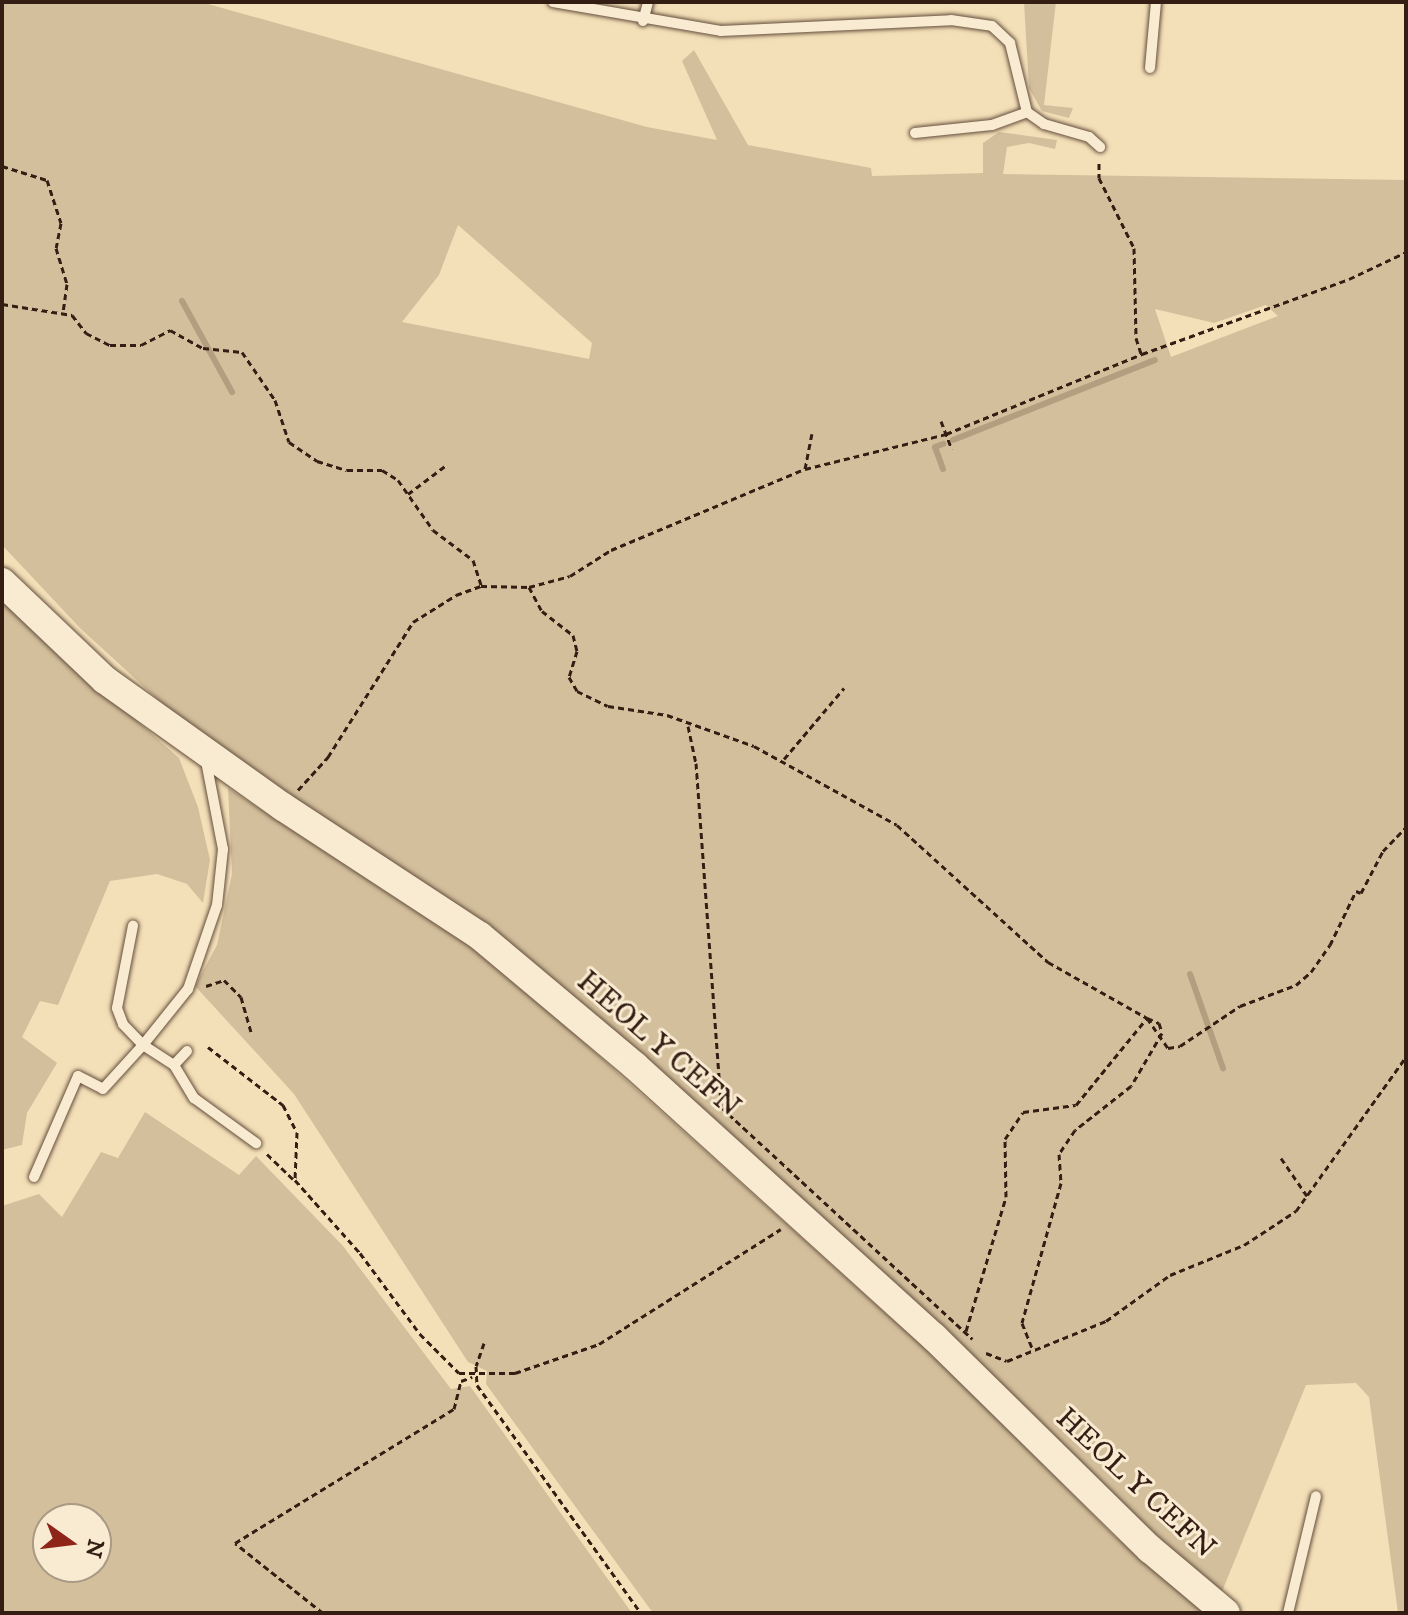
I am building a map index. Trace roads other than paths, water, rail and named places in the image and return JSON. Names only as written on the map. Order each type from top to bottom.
[{"type":"street","name":"HEOL Y CEFN","points":[[2,582],[105,680],[283,807],[480,936],[635,1066],[795,1215],[934,1337],[1150,1549],[1226,1613]]},
{"type":"lane","points":[[553,2],[643,21],[721,31],[951,20],[992,26],[1010,43],[1027,112],[1044,124],[1089,137],[1100,147]]},
{"type":"lane","points":[[643,21],[648,2]]},
{"type":"lane","points":[[1150,68],[1156,2]]},
{"type":"lane","points":[[915,133],[992,125],[1027,112]]},
{"type":"lane","points":[[34,1177],[78,1076],[103,1089],[175,1012],[210,936],[221,876],[220,822],[203,751]]},
{"type":"lane","points":[[133,926],[117,1008],[123,1024],[143,1045],[174,1065],[194,1098],[256,1143]]},
{"type":"lane","points":[[174,1065],[187,1051]]},
{"type":"lane","points":[[1288,1613],[1316,1496]]},
{"type":"waterway","points":[[182,301],[232,392]]},
{"type":"waterway","points":[[953,440],[1155,360]]},
{"type":"waterway","points":[[943,444],[935,447],[943,469]]},
{"type":"waterway","points":[[1190,974],[1223,1068]]}]
